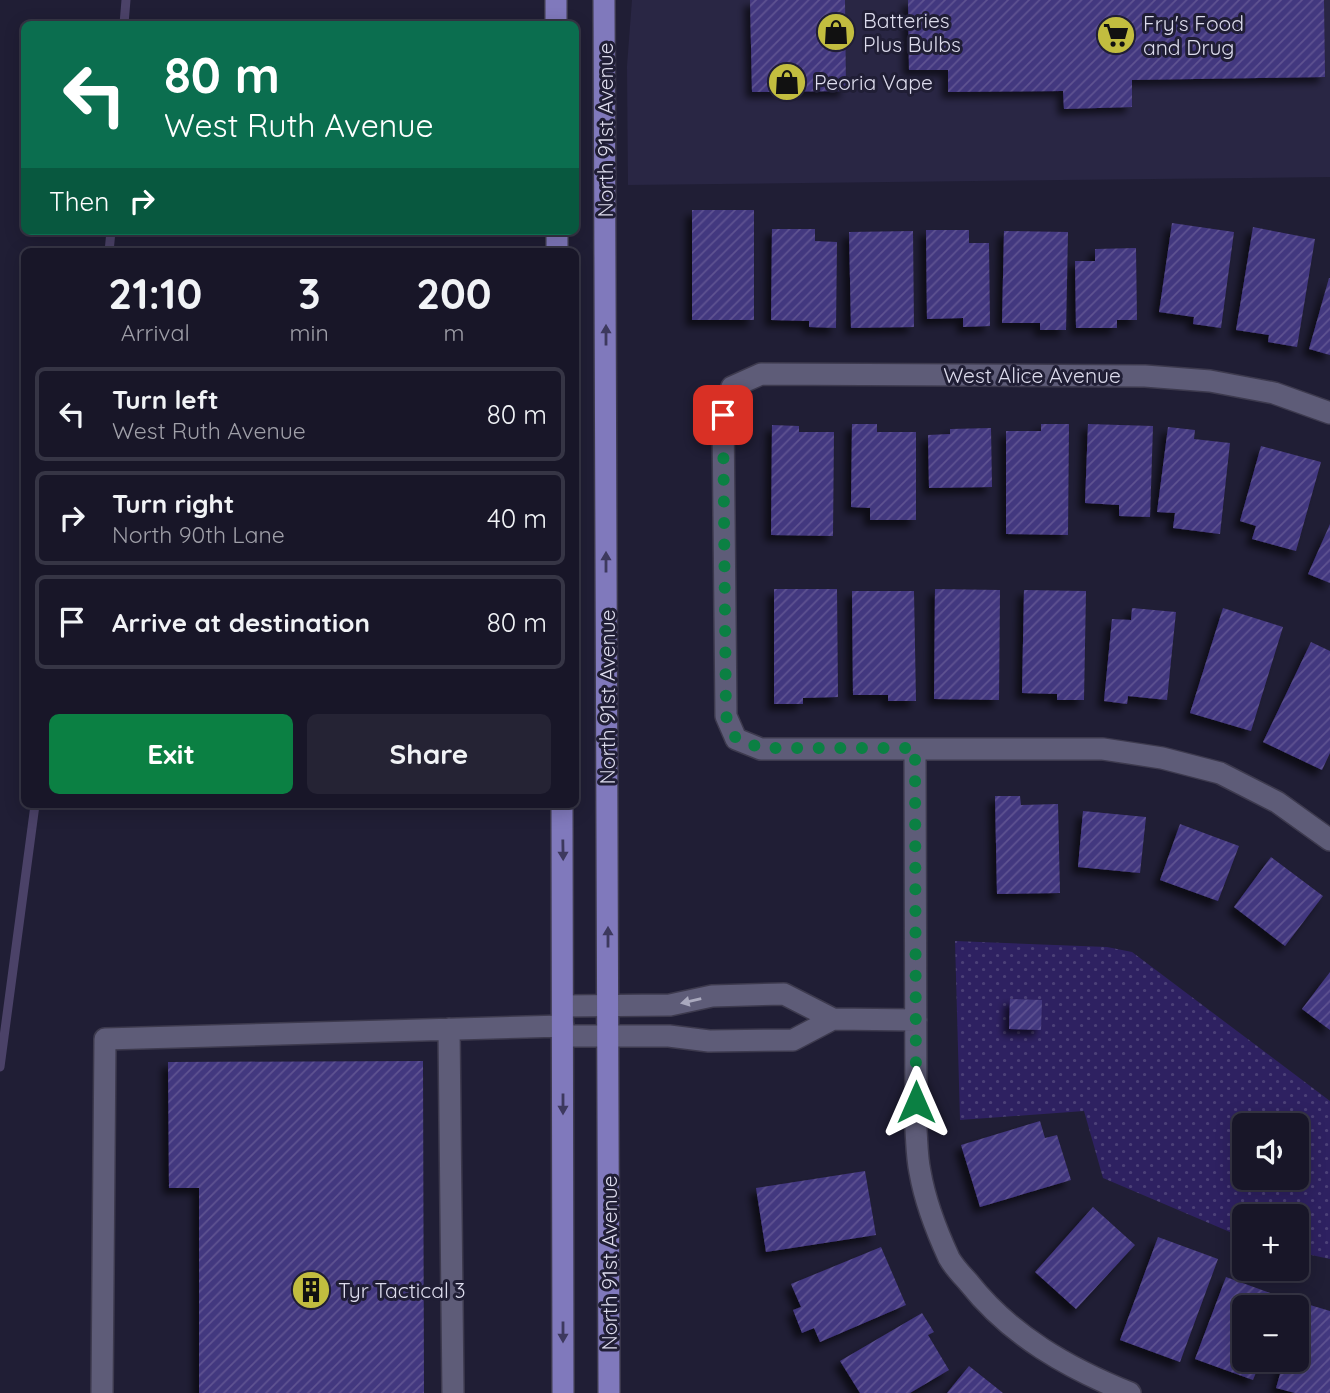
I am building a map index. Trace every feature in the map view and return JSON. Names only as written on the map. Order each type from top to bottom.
[{"type":"main road","points":[[556,0],[556,21]]},
{"type":"main road","name":"North 91st Avenue","points":[[604,0],[609,1393]]},
{"type":"main road","points":[[562,808],[564,1393]]},
{"type":"street","name":"West Alice Avenue","points":[[915,748],[761,748],[736,739],[726,716],[723,415],[732,387],[761,374],[1145,376],[1210,381],[1274,393],[1330,413]]},
{"type":"street","points":[[1130,1393],[1093,1378],[1046,1353],[1009,1326],[978,1295],[950,1260],[930,1210],[920,1172],[916,1129],[915,748],[1103,748],[1162,758],[1220,773],[1277,802],[1330,840]]},
{"type":"street","points":[[102,1393],[106,1039],[449,1029],[563,1022],[608,1005],[670,1005],[712,996],[784,994],[833,1019],[916,1020]]},
{"type":"street","points":[[563,1022],[608,1035],[669,1036],[709,1041],[793,1040],[833,1019]]},
{"type":"street","points":[[449,1029],[453,1393]]},
{"type":"shaded area","points":[[632,0],[1330,0],[1330,177],[628,185],[627,66]]},
{"type":"shaded area","points":[[955,941],[1107,947],[1132,952],[1330,1101],[1330,1259],[1309,1255],[1309,1204],[1232,1204],[1232,1233],[1103,1178],[1084,1111],[960,1120]]},
{"type":"building","points":[[750,0],[845,0],[846,91],[752,92]]},
{"type":"building","name":"Fry's Food and Drug","points":[[908,0],[1324,0],[1325,77],[1132,80],[1132,107],[1064,109],[1063,91],[948,92],[948,70],[909,70]]},
{"type":"building","points":[[692,210],[754,210],[754,320],[692,320]]},
{"type":"building","points":[[1172,223],[1234,232],[1221,328],[1193,324],[1194,317],[1159,312]]},
{"type":"building","points":[[1253,227],[1315,239],[1297,347],[1268,342],[1269,335],[1236,330]]},
{"type":"building","points":[[772,229],[815,229],[815,241],[837,242],[836,328],[809,327],[809,321],[771,320]]},
{"type":"building","points":[[926,230],[969,230],[969,243],[989,243],[990,326],[963,327],[963,318],[927,319]]},
{"type":"building","points":[[913,231],[914,327],[851,328],[849,232]]},
{"type":"building","points":[[1004,231],[1068,232],[1066,330],[1040,330],[1040,323],[1002,323]]},
{"type":"building","points":[[1136,248],[1137,320],[1117,320],[1117,328],[1076,328],[1075,261],[1095,261],[1095,249]]},
{"type":"building","points":[[1330,278],[1330,355],[1309,349]]},
{"type":"building","points":[[852,424],[877,424],[877,432],[916,432],[916,520],[870,520],[870,508],[851,507]]},
{"type":"building","points":[[1041,424],[1069,424],[1068,535],[1006,534],[1006,431],[1041,431]]},
{"type":"building","points":[[1088,424],[1153,426],[1150,517],[1119,516],[1119,505],[1085,503]]},
{"type":"building","points":[[772,425],[799,426],[799,432],[834,432],[833,536],[771,535]]},
{"type":"building","points":[[1168,427],[1195,430],[1194,439],[1230,443],[1220,534],[1173,528],[1175,513],[1157,512]]},
{"type":"building","points":[[991,428],[992,487],[929,488],[928,435],[950,434],[950,429]]},
{"type":"building","points":[[1261,446],[1321,462],[1296,551],[1252,539],[1256,526],[1240,521]]},
{"type":"building","points":[[1330,524],[1330,583],[1308,574]]},
{"type":"building","points":[[774,589],[837,589],[838,697],[803,698],[803,704],[774,704]]},
{"type":"building","points":[[935,589],[1000,590],[999,700],[934,699]]},
{"type":"building","points":[[1024,590],[1086,591],[1084,700],[1057,700],[1057,694],[1022,693]]},
{"type":"building","points":[[852,591],[914,591],[916,701],[888,701],[888,695],[853,695]]},
{"type":"building","points":[[1132,608],[1176,612],[1167,700],[1128,696],[1127,704],[1104,701],[1112,619],[1131,620]]},
{"type":"building","points":[[1223,608],[1283,627],[1251,731],[1190,713]]},
{"type":"building","points":[[1311,642],[1330,651],[1330,753],[1322,770],[1263,742]]},
{"type":"building","points":[[995,796],[1020,796],[1021,805],[1058,804],[1060,893],[997,894]]},
{"type":"building","points":[[1083,811],[1146,817],[1140,873],[1078,867]]},
{"type":"building","points":[[1180,824],[1239,846],[1218,901],[1160,880]]},
{"type":"building","points":[[1271,857],[1323,896],[1285,946],[1234,907]]},
{"type":"building","points":[[1330,972],[1330,1030],[1302,1009]]},
{"type":"building","points":[[1010,999],[1042,1000],[1041,1030],[1009,1029]]},
{"type":"building","name":"Tyr Tactical 3","points":[[423,1061],[424,1393],[199,1393],[199,1188],[169,1188],[168,1062]]},
{"type":"building","points":[[1040,1121],[1045,1138],[1057,1135],[1071,1180],[980,1207],[961,1145]]},
{"type":"building","points":[[865,1171],[876,1235],[766,1252],[756,1188]]},
{"type":"building","points":[[1093,1207],[1135,1245],[1076,1309],[1035,1272]]},
{"type":"building","points":[[1158,1237],[1218,1259],[1180,1362],[1120,1340]]},
{"type":"building","points":[[881,1247],[906,1305],[820,1342],[814,1328],[802,1333],[793,1310],[801,1307],[791,1284]]},
{"type":"building","points":[[1226,1277],[1276,1295],[1232,1295],[1232,1372],[1256,1372],[1253,1380],[1195,1359]]},
{"type":"building","points":[[1309,1305],[1330,1311],[1330,1393],[1295,1393],[1276,1388],[1281,1372],[1309,1372]]},
{"type":"building","points":[[922,1313],[934,1332],[928,1335],[949,1370],[910,1393],[860,1393],[840,1361]]},
{"type":"building","points":[[969,1366],[1003,1393],[947,1393]]},
{"type":"waterway","points":[[124,21],[126,0]]},
{"type":"waterway","points":[[109,248],[111,235]]},
{"type":"waterway","points":[[0,1067],[35,808]]},
{"type":"place","name":"Batteries Plus Bulbs","points":[[836,32]]},
{"type":"place","name":"Fry's Food and Drug","points":[[1116,35]]},
{"type":"place","name":"Peoria Vape","points":[[787,82]]},
{"type":"place","name":"Tyr Tactical 3","points":[[311,1290]]},
{"type":"route","points":[[723,415],[726,716],[736,739],[761,748],[915,748],[916,1102]]}]
